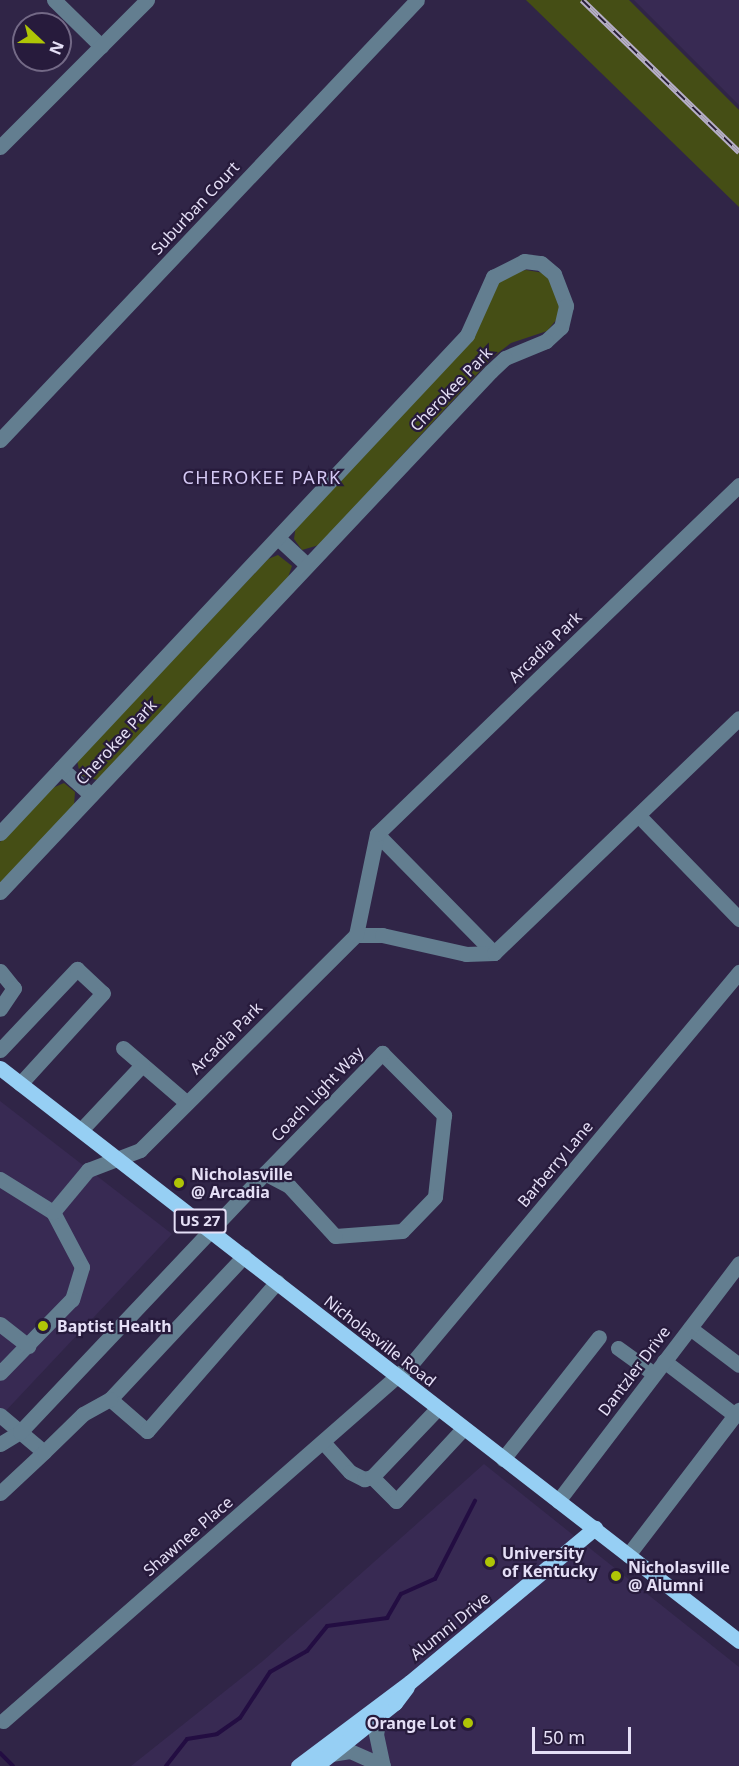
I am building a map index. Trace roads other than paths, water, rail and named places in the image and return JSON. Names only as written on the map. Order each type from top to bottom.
[{"type":"main road","name":"Nicholasville Road","points":[[0,1068],[212,1230],[397,1378],[739,1641]]},
{"type":"main road","name":"Alumni Drive","points":[[298,1766],[410,1682],[595,1528]]},
{"type":"main road","name":"Alumni Drive","points":[[316,1766],[380,1715],[410,1682]]},
{"type":"street","points":[[54,0],[101,46]]},
{"type":"street","points":[[0,147],[147,0]]},
{"type":"street","name":"Suburban Court","points":[[0,440],[417,0]]},
{"type":"street","name":"Cherokee Park","points":[[0,833],[467,335],[493,277],[524,261],[541,263],[554,274],[564,287],[566,306],[561,327],[491,371],[0,892]]},
{"type":"street","name":"Arcadia Park","points":[[378,834],[739,485]]},
{"type":"street","points":[[278,538],[308,565]]},
{"type":"street","points":[[378,834],[356,935],[382,934],[466,954],[494,952],[639,816],[739,718]]},
{"type":"street","points":[[61,768],[92,795]]},
{"type":"street","points":[[639,816],[739,919]]},
{"type":"street","points":[[378,834],[494,952]]},
{"type":"street","name":"Arcadia Park","points":[[53,1212],[88,1170],[140,1150],[356,935]]},
{"type":"street","points":[[0,1050],[77,969],[102,993],[20,1083]]},
{"type":"street","points":[[0,971],[14,988],[0,1009]]},
{"type":"street","name":"Barberry Lane","points":[[397,1378],[739,972]]},
{"type":"street","points":[[123,1048],[187,1103]]},
{"type":"street","name":"Coach Light Way","points":[[0,1444],[20,1432],[265,1173],[382,1053],[444,1114],[435,1197],[402,1231],[336,1236],[289,1186],[265,1173]]},
{"type":"street","points":[[81,1130],[142,1065]]},
{"type":"street","points":[[0,1179],[53,1212],[78,1250],[81,1285],[28,1346],[0,1373]]},
{"type":"street","points":[[0,1493],[83,1414],[110,1399],[244,1256]]},
{"type":"street","name":"Dantzler Drive","points":[[558,1501],[739,1263]]},
{"type":"street","points":[[110,1399],[147,1431],[277,1282]]},
{"type":"street","points":[[0,1324],[28,1346]]},
{"type":"street","points":[[690,1328],[739,1365]]},
{"type":"street","points":[[503,1459],[598,1337]]},
{"type":"street","points":[[618,1348],[654,1374]]},
{"type":"street","points":[[628,1555],[737,1412],[664,1361]]},
{"type":"street","name":"Shawnee Place","points":[[3,1721],[397,1378]]},
{"type":"street","points":[[323,1442],[359,1478],[372,1477],[437,1409]]},
{"type":"street","points":[[0,1415],[44,1452]]},
{"type":"street","points":[[372,1477],[396,1501],[463,1429]]},
{"type":"street","points":[[380,1715],[376,1734],[383,1766]]},
{"type":"street","points":[[331,1754],[350,1751],[383,1766]]},
{"type":"waterway","points":[[166,1766],[187,1739],[217,1734],[240,1718],[270,1672],[307,1651],[327,1626],[387,1618],[401,1594],[435,1579],[475,1501]]},
{"type":"waterway","points":[[0,1753],[13,1766]]},
{"type":"railway","points":[[582,0],[739,152]]},
{"type":"place","name":"Nicholasville @ Arcadia","points":[[179,1183]]},
{"type":"place","name":"Baptist Health","points":[[43,1326]]},
{"type":"place","name":"University of Kentucky","points":[[490,1562]]},
{"type":"place","name":"Nicholasville @ Alumni","points":[[616,1576]]},
{"type":"place","name":"Orange Lot","points":[[468,1723]]},
{"type":"district","name":"CHEROKEE PARK","points":[[262,477]]}]
